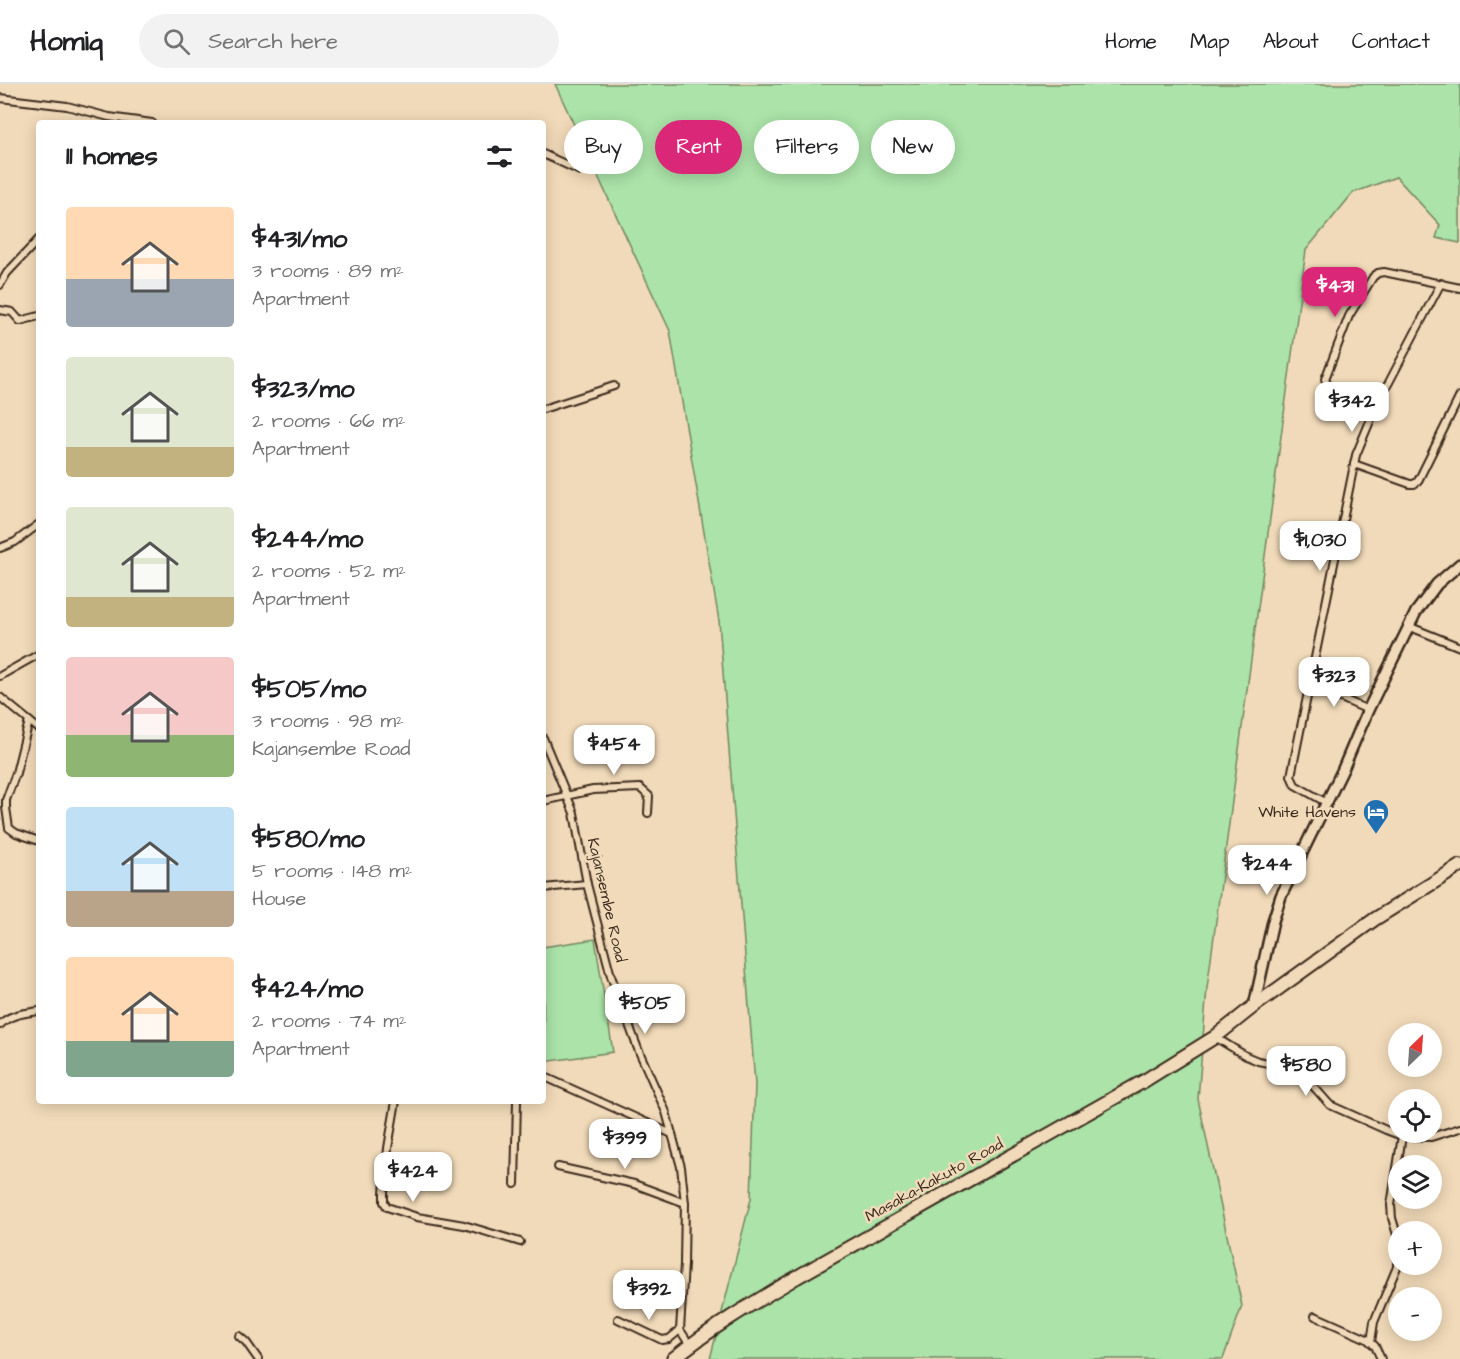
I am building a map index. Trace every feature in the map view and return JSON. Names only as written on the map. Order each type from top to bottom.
[{"type":"highway","name":"Masaka-Kakuto Road","points":[[673,1359],[744,1309],[859,1240],[994,1166],[1215,1037],[1254,1006],[1375,919],[1460,866]]},
{"type":"street","points":[[0,98],[67,106],[135,120]]},
{"type":"street","points":[[92,120],[94,113]]},
{"type":"street","points":[[546,155],[564,164]]},
{"type":"street","points":[[0,285],[7,273],[36,242]]},
{"type":"street","points":[[1375,409],[1335,394],[1327,387],[1325,379],[1348,316],[1378,273],[1384,272],[1460,288]]},
{"type":"street","points":[[1327,803],[1295,784],[1291,776],[1354,464],[1375,409],[1441,283]]},
{"type":"street","points":[[0,310],[12,312],[20,321],[36,317]]},
{"type":"street","points":[[546,409],[614,386]]},
{"type":"street","points":[[1354,464],[1414,484],[1418,481],[1458,406]]},
{"type":"street","points":[[0,548],[15,542],[36,526]]},
{"type":"street","points":[[1254,1006],[1270,931],[1281,896],[1327,803],[1408,626],[1437,584],[1460,564]]},
{"type":"street","points":[[1408,626],[1460,646]]},
{"type":"street","points":[[0,676],[36,656]]},
{"type":"street","points":[[1309,684],[1368,710]]},
{"type":"street","points":[[0,697],[36,727]]},
{"type":"street","points":[[29,721],[6,808],[9,828],[36,841]]},
{"type":"street","name":"Kajansembe Road","points":[[546,745],[574,813],[587,884],[611,976],[622,1010],[666,1112],[681,1167],[685,1203],[680,1330]]},
{"type":"street","points":[[546,800],[593,790],[640,788],[649,796],[648,813]]},
{"type":"street","points":[[546,888],[587,884]]},
{"type":"street","points":[[0,1025],[4,1019],[36,1012]]},
{"type":"street","points":[[1215,1037],[1258,1061],[1298,1069],[1330,1105],[1357,1119],[1388,1131]]},
{"type":"street","points":[[546,1077],[672,1134]]},
{"type":"street","points":[[395,1104],[384,1193],[387,1208],[417,1217],[464,1225],[520,1242]]},
{"type":"street","points":[[515,1184],[517,1104]]},
{"type":"street","points":[[1442,1135],[1460,1128]]},
{"type":"street","points":[[1371,1342],[1374,1322],[1397,1267],[1397,1235],[1391,1205],[1401,1143]]},
{"type":"street","points":[[558,1167],[633,1184],[685,1203]]},
{"type":"street","points":[[1315,1316],[1371,1342],[1381,1359]]},
{"type":"street","points":[[618,1319],[662,1340],[669,1339],[680,1330],[690,1345]]},
{"type":"street","points":[[239,1336],[246,1341],[258,1359]]},
{"type":"green space","points":[[555,84],[1460,84],[1460,243],[1436,238],[1440,225],[1396,177],[1353,193],[1306,250],[1207,988],[1198,1099],[1242,1306],[1223,1359],[710,1359],[751,1199],[755,1084],[719,621],[670,331],[597,174],[643,174],[643,120],[572,120]]},
{"type":"green space","points":[[595,939],[613,1052],[546,1062],[546,947]]},
{"type":"place","name":"White Havens","points":[[1376,835]]}]
